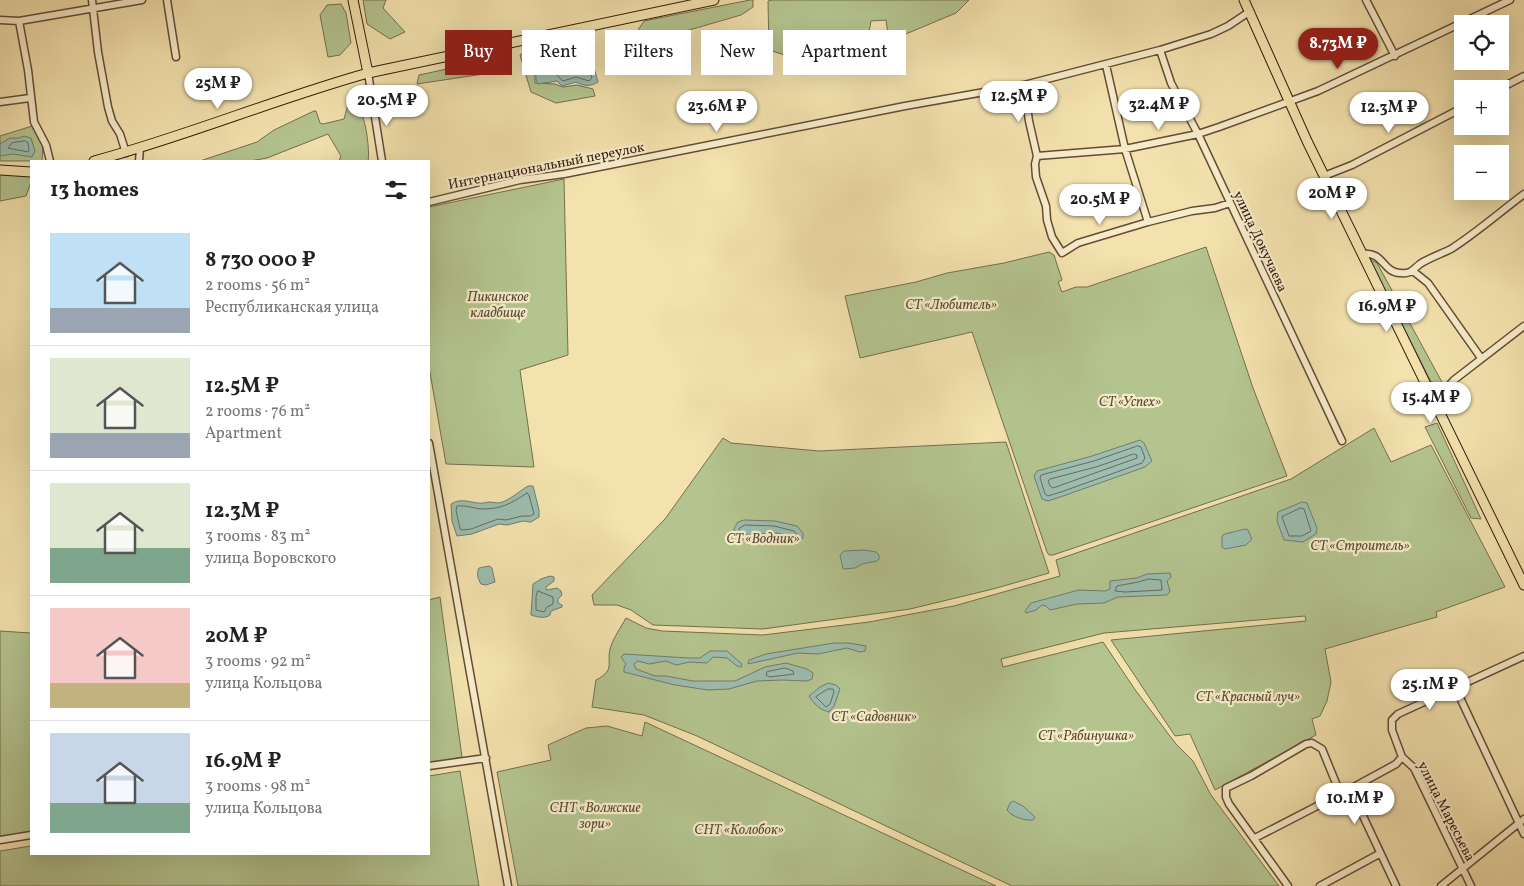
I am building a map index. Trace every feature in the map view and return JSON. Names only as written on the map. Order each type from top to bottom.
[{"type":"main road","points":[[353,0],[368,73]]},
{"type":"main road","points":[[98,160],[126,153],[368,73],[714,0]]},
{"type":"main road","points":[[1244,0],[1324,176],[1524,585]]},
{"type":"main road","points":[[0,170],[30,172]]},
{"type":"street","points":[[92,0],[98,52],[108,107],[126,153]]},
{"type":"street","points":[[0,20],[19,21],[142,0]]},
{"type":"street","points":[[168,0],[176,57]]},
{"type":"street","points":[[1366,0],[1394,56]]},
{"type":"street","points":[[1037,156],[1125,149],[1198,134],[1289,102],[1345,79],[1510,0]]},
{"type":"street","name":"Интернациональный переулок","points":[[430,202],[520,180],[574,172],[905,106],[1024,85],[1106,65],[1211,34],[1228,26],[1249,12]]},
{"type":"street","points":[[19,21],[28,70],[34,122],[46,145],[50,160]]},
{"type":"street","name":"улица Докучаева","points":[[1160,50],[1171,83],[1198,134],[1342,442]]},
{"type":"street","points":[[1106,65],[1125,149],[1148,222]]},
{"type":"street","points":[[368,73],[382,160]]},
{"type":"street","points":[[1509,84],[1524,76]]},
{"type":"street","points":[[1024,85],[1029,121],[1037,156],[1035,164],[1036,177],[1046,206],[1047,220],[1052,237],[1062,252],[1078,244],[1148,222],[1230,203]]},
{"type":"street","points":[[0,102],[30,98]]},
{"type":"street","points":[[1324,176],[1360,161],[1454,112]]},
{"type":"street","points":[[139,160],[140,148]]},
{"type":"street","points":[[1362,254],[1370,253],[1375,255],[1394,272],[1407,273],[1413,271],[1420,264],[1459,243],[1524,194]]},
{"type":"street","points":[[1413,271],[1428,283],[1481,358]]},
{"type":"street","points":[[1434,402],[1454,380],[1475,366],[1481,358],[1524,326]]},
{"type":"street","points":[[430,449],[508,886]]},
{"type":"street","points":[[1524,656],[1455,687],[1524,834]]},
{"type":"street","name":"улица Маресьева","points":[[1455,687],[1398,714],[1392,720],[1392,730],[1402,757],[1414,768],[1471,886]]},
{"type":"street","points":[[1288,886],[1229,804],[1225,793],[1226,788],[1251,776],[1306,744],[1312,743],[1322,749],[1340,793]]},
{"type":"street","points":[[1254,838],[1396,764],[1402,757]]},
{"type":"street","points":[[430,766],[486,758]]},
{"type":"street","points":[[1352,788],[1354,797],[1379,854],[1396,886]]},
{"type":"street","points":[[1441,886],[1524,819]]},
{"type":"street","points":[[0,840],[30,835]]},
{"type":"street","points":[[1320,886],[1379,854]]},
{"type":"green space","points":[[363,0],[386,0],[383,8],[405,32],[390,39],[367,24]]},
{"type":"green space","points":[[753,0],[753,7],[741,15],[689,30],[638,30],[644,21]]},
{"type":"green space","points":[[969,0],[956,13],[906,34],[906,30],[887,30],[886,20],[871,21],[869,30],[783,30],[783,54],[773,51],[773,30],[769,30],[768,1]]},
{"type":"green space","points":[[341,4],[346,13],[351,43],[340,55],[328,57],[320,15],[327,5]]},
{"type":"green space","points":[[445,69],[445,75],[477,75],[417,84],[419,75]]},
{"type":"green space","points":[[526,75],[535,75],[535,83],[555,84],[563,87],[577,85],[593,89],[595,96],[556,103],[531,92]]},
{"type":"green space","points":[[348,105],[354,106],[360,111],[367,137],[368,160],[339,160],[341,156],[328,134],[267,158],[256,160],[203,160],[257,142],[274,130],[314,111],[316,111],[320,123],[323,124],[344,119]]},
{"type":"green space","points":[[32,126],[43,146],[42,160],[0,161],[0,136]]},
{"type":"green space","points":[[0,173],[30,175],[30,185],[26,196],[0,201]]},
{"type":"green space","name":"Пикинское кладбище","points":[[564,179],[568,355],[520,370],[534,467],[446,464],[430,373],[430,207]]},
{"type":"green space","name":"СТ «Успех»","points":[[1206,247],[1253,388],[1287,476],[1053,555],[1049,555],[1047,552],[972,332],[860,358],[845,296],[1049,252],[1054,255],[1062,280],[1058,282],[1062,292],[1076,287],[1087,287]]},
{"type":"green space","points":[[1369,259],[1377,263],[1443,384],[1431,382]]},
{"type":"green space","points":[[1437,423],[1481,519],[1471,518],[1425,427]]},
{"type":"green space","points":[[1374,428],[1391,462],[1431,445],[1505,587],[1436,612],[1437,617],[1325,649],[1331,682],[1327,701],[1320,716],[1312,719],[1316,735],[1215,790],[1190,734],[1175,736],[1111,640],[1306,621],[1305,616],[1104,633],[1001,659],[1003,667],[1103,642],[1136,691],[1176,744],[1193,761],[1211,795],[1279,886],[1012,886],[697,736],[644,715],[592,707],[596,680],[608,669],[611,646],[626,618],[646,628],[662,631],[763,635],[869,622],[954,606],[1060,576],[1056,560],[1291,479]]},
{"type":"green space","name":"СТ «Водник»","points":[[723,438],[731,443],[819,451],[1006,442],[1049,573],[910,609],[763,629],[653,625],[631,610],[617,605],[594,605],[592,595],[665,519]]},
{"type":"green space","points":[[440,597],[462,757],[430,763],[430,600]]},
{"type":"green space","points":[[0,631],[30,633],[30,833],[0,838]]},
{"type":"green space","points":[[645,722],[996,886],[518,886],[497,772],[551,760],[548,745],[586,728],[607,726],[642,736]]},
{"type":"green space","points":[[460,771],[479,886],[0,886],[0,851],[30,846],[30,855],[430,855],[430,776]]},
{"type":"water","points":[[595,72],[598,82],[592,85],[584,85],[576,82],[562,86],[557,81],[538,84],[536,75],[595,75]]},
{"type":"water","points":[[24,136],[31,138],[35,151],[32,157],[13,154],[0,156],[0,144],[10,138]]},
{"type":"water","points":[[1140,440],[1144,443],[1152,461],[1145,467],[1048,501],[1042,499],[1034,476],[1037,471]]},
{"type":"water","points":[[528,486],[533,486],[539,517],[531,522],[499,524],[472,534],[457,536],[452,521],[451,504],[461,501],[498,503],[509,499]]},
{"type":"water","points":[[1302,502],[1307,503],[1317,528],[1316,534],[1303,542],[1284,540],[1277,521],[1278,512]]},
{"type":"water","points":[[744,520],[775,521],[797,526],[803,533],[803,538],[790,543],[779,538],[738,539],[734,529],[738,522]]},
{"type":"water","points":[[1245,529],[1248,530],[1252,539],[1246,545],[1225,549],[1222,547],[1222,536]]},
{"type":"water","points":[[864,550],[876,552],[879,555],[879,559],[855,568],[843,569],[840,555],[844,551]]},
{"type":"water","points":[[489,566],[492,568],[495,582],[486,585],[481,584],[478,576],[479,568]]},
{"type":"water","points":[[1170,573],[1171,577],[1167,581],[1170,591],[1167,595],[1118,597],[1104,603],[1077,604],[1050,610],[1042,605],[1036,610],[1026,613],[1025,611],[1031,603],[1079,590],[1105,591],[1110,589],[1110,581],[1137,578],[1147,574]]},
{"type":"water","points":[[550,576],[554,577],[554,581],[546,587],[546,590],[557,588],[561,591],[562,595],[558,599],[558,603],[562,607],[551,611],[550,615],[546,617],[531,615],[533,584]]},
{"type":"water","points":[[834,643],[866,646],[865,651],[860,652],[847,648],[818,654],[798,653],[748,664],[749,660],[766,654]]},
{"type":"water","points":[[710,651],[727,651],[742,664],[741,667],[727,658],[713,657],[707,663],[690,662],[676,665],[666,661],[649,664],[638,661],[634,664],[636,669],[655,676],[693,681],[735,681],[765,667],[786,663],[807,669],[813,673],[812,679],[807,681],[757,681],[729,689],[708,690],[675,685],[624,672],[626,664],[621,657],[624,654],[700,658]]},
{"type":"water","points":[[828,683],[836,685],[840,689],[834,706],[829,712],[813,702],[809,696]]},
{"type":"water","points":[[1013,801],[1023,806],[1035,817],[1033,820],[1026,820],[1012,815],[1007,810]]},
{"type":"park label","name":"СТ «Любитель»","points":[[951,304]]},
{"type":"park label","name":"СТ «Строитель»","points":[[1360,545]]},
{"type":"park label","name":"СТ «Красный луч»","points":[[1248,696]]},
{"type":"park label","name":"СТ «Садовник»","points":[[874,716]]},
{"type":"park label","name":"СТ «Рябинушка»","points":[[1086,735]]},
{"type":"park label","name":"СНТ «Волжские зори»","points":[[595,816]]},
{"type":"park label","name":"СНТ «Колобок»","points":[[739,829]]}]
